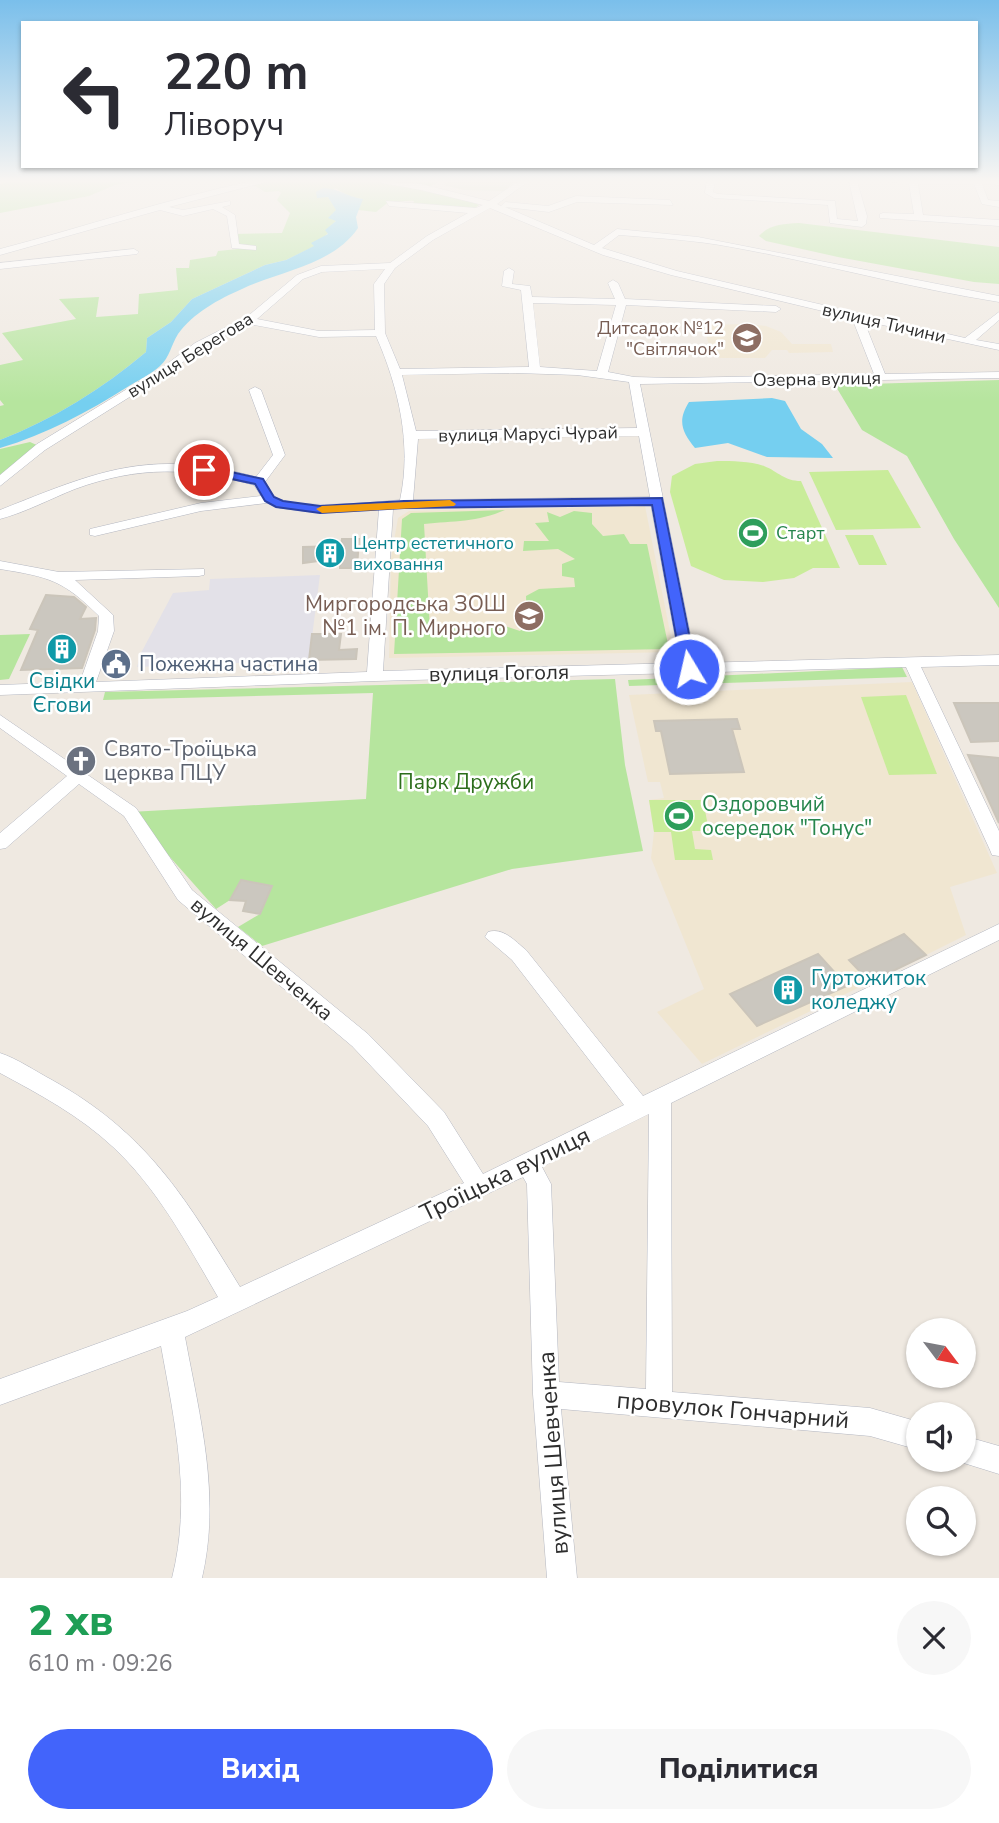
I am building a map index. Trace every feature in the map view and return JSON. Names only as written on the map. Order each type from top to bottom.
[{"type":"street","points":[[0,267],[110,255]]},
{"type":"street","points":[[392,266],[407,255]]},
{"type":"street","name":"вулиця Тичини","points":[[615,255],[674,273],[857,317],[999,347]]},
{"type":"street","points":[[781,255],[937,290],[999,299]]},
{"type":"street","name":"вулиця Берегова","points":[[0,482],[41,447],[167,369],[199,345],[247,320],[300,277],[321,269],[392,266]]},
{"type":"street","name":"вулиця Марусі Чурай","points":[[392,266],[379,284],[380,333],[396,372],[411,435],[407,499],[404,505]]},
{"type":"street","points":[[509,271],[507,286],[526,294],[622,303],[776,309]]},
{"type":"street","points":[[526,294],[615,287],[622,303],[601,375]]},
{"type":"street","points":[[526,294],[535,372]]},
{"type":"street","points":[[967,342],[999,315]]},
{"type":"street","points":[[857,317],[881,377]]},
{"type":"street","points":[[247,320],[319,334],[380,333]]},
{"type":"street","name":"Озерна вулиця","points":[[396,372],[535,372],[674,381],[999,375]]},
{"type":"street","points":[[634,380],[689,669]]},
{"type":"street","points":[[255,390],[279,455],[259,481]]},
{"type":"street","name":"вулиця Марусі Чурай","points":[[411,435],[645,432]]},
{"type":"street","points":[[0,515],[119,472],[142,467],[204,470],[259,481],[269,499]]},
{"type":"street","points":[[95,532],[201,506],[269,499],[280,504],[320,509],[657,501]]},
{"type":"street","points":[[375,676],[386,507]]},
{"type":"street","points":[[0,565],[60,576],[199,572]]},
{"type":"street","points":[[60,576],[76,585],[106,615],[106,631],[87,686]]},
{"type":"street","name":"вулиця Гоголя","points":[[0,690],[375,676],[999,660]]},
{"type":"street","points":[[911,662],[999,850]]},
{"type":"street","name":"вулиця Шевченка","points":[[0,720],[131,812],[185,895],[360,1041],[436,1119],[479,1187]]},
{"type":"street","points":[[0,843],[62,787],[79,776]]},
{"type":"street","name":"Троїцька вулиця","points":[[0,1392],[171,1330],[235,1302],[479,1187],[999,931]]},
{"type":"street","points":[[495,937],[519,955],[650,1103],[659,1404]]},
{"type":"street","points":[[0,1062],[70,1101],[122,1141],[177,1206],[235,1302]]},
{"type":"street","name":"вулиця Шевченка","points":[[528,1163],[539,1184],[546,1394],[562,1578]]},
{"type":"street","points":[[171,1330],[198,1497],[195,1553],[187,1578]]},
{"type":"street","name":"провулок Гончарний","points":[[546,1394],[870,1422],[906,1432]]},
{"type":"street","points":[[976,1453],[999,1460]]},
{"type":"shaded area","name":"Дитсадок №12 \"Світлячок\"","points":[[703,325],[766,326],[781,332],[792,344],[831,344],[833,352],[789,353],[787,350],[772,350],[765,358],[720,358],[710,348]]},
{"type":"shaded area","name":"Миргородська ЗОШ №1 ім. П. Мирного","points":[[645,506],[674,652],[389,658],[391,558],[398,518],[409,511]]},
{"type":"shaded area","points":[[320,575],[309,660],[137,667],[141,653],[173,593],[209,590],[210,579]]},
{"type":"shaded area","points":[[912,682],[997,873],[950,887],[966,935],[926,955],[904,934],[850,959],[870,982],[702,1064],[657,1012],[704,989],[651,858],[654,832],[649,800],[664,798],[660,782],[648,782],[629,695]]},
{"type":"green space","points":[[297,255],[265,265],[192,299],[171,322],[147,338],[146,352],[112,378],[58,413],[0,440],[0,406],[4,405],[0,400],[0,365],[23,360],[2,333],[76,319],[59,299],[99,297],[96,317],[138,314],[139,294],[178,290],[176,268],[189,268],[190,260],[216,256]]},
{"type":"green space","points":[[827,255],[999,255],[999,284],[974,282]]},
{"type":"green space","points":[[999,380],[999,608],[954,539],[907,456],[862,430],[835,385]]},
{"type":"green space","points":[[30,442],[41,447],[0,482],[0,449]]},
{"type":"green space","name":"Старт","points":[[717,461],[758,464],[786,478],[801,481],[840,568],[813,568],[794,578],[763,582],[724,580],[691,566],[670,492],[672,476],[695,464]]},
{"type":"green space","points":[[888,470],[921,528],[836,530],[809,472]]},
{"type":"green space","points":[[505,510],[475,519],[424,524],[430,630],[502,625],[520,631],[527,623],[526,596],[539,589],[575,587],[574,578],[562,576],[562,564],[575,559],[558,549],[523,551],[524,541],[549,541],[535,523],[549,522],[547,512],[560,517],[574,511],[592,513],[592,524],[603,536],[624,534],[630,544],[647,544],[669,649],[394,654],[402,519],[411,513]]},
{"type":"green space","points":[[845,535],[873,535],[887,565],[859,565]]},
{"type":"green space","points":[[30,634],[9,679],[0,680],[0,635]]},
{"type":"green space","points":[[902,667],[907,677],[629,686],[628,680]]},
{"type":"green space","name":"Парк Дружби","points":[[615,679],[625,765],[643,851],[512,869],[262,946],[238,927],[260,914],[272,886],[241,880],[230,900],[216,909],[130,812],[366,799],[373,693],[103,700],[105,692]]},
{"type":"green space","points":[[906,695],[937,774],[889,775],[861,697]]},
{"type":"green space","name":"Оздоровчий осередок \"Тонус\"","points":[[649,800],[703,800],[709,831],[692,831],[695,849],[711,850],[713,860],[675,860],[671,832],[654,832]]},
{"type":"water","points":[[297,255],[328,255],[216,302],[184,326],[166,359],[153,372],[67,421],[0,448],[0,440],[58,413],[129,366],[146,352],[147,338],[171,322],[192,299],[265,265]]},
{"type":"water","points":[[772,398],[785,401],[801,429],[822,444],[833,458],[767,457],[728,443],[695,448],[684,431],[683,415],[689,402]]},
{"type":"building","name":"Центр естетичного виховання","points":[[342,539],[359,539],[357,568],[340,568],[340,558],[303,563],[303,547],[341,546]]},
{"type":"building","name":"Свідки Єгови","points":[[46,595],[74,597],[86,607],[80,619],[96,618],[95,630],[82,668],[21,670],[38,630],[30,629]]},
{"type":"building","points":[[312,634],[341,634],[339,650],[357,649],[356,659],[309,660]]},
{"type":"building","points":[[954,703],[999,703],[999,741],[971,742]]},
{"type":"building","points":[[737,719],[740,729],[732,729],[744,772],[670,774],[661,731],[656,731],[654,721]]},
{"type":"building","points":[[968,755],[999,758],[999,823]]},
{"type":"building","points":[[241,880],[272,886],[260,914],[243,911],[246,901],[230,900]]},
{"type":"building","points":[[904,934],[926,955],[870,982],[849,960]]},
{"type":"building","name":"Гуртожиток коледжу","points":[[818,954],[847,986],[757,1026],[730,994]]},
{"type":"slow traffic","points":[[322,509],[450,504]]},
{"type":"place","name":"Дитсадок №12 \"Світлячок\"","points":[[747,338]]},
{"type":"place","name":"Старт","points":[[753,533]]},
{"type":"place","name":"Центр естетичного виховання","points":[[330,553]]},
{"type":"place","name":"Миргородська ЗОШ №1 ім. П. Мирного","points":[[529,616]]},
{"type":"place","name":"Свідки Єгови","points":[[62,649]]},
{"type":"place","name":"Пожежна частина","points":[[116,664]]},
{"type":"place","name":"Свято-Троїцька церква ПЦУ","points":[[81,761]]},
{"type":"place","name":"Оздоровчий осередок \"Тонус\"","points":[[679,816]]},
{"type":"place","name":"Гуртожиток коледжу","points":[[788,990]]},
{"type":"route","points":[[204,470],[259,481],[269,499],[280,504],[320,509],[657,501],[675,582],[689,669]]}]
